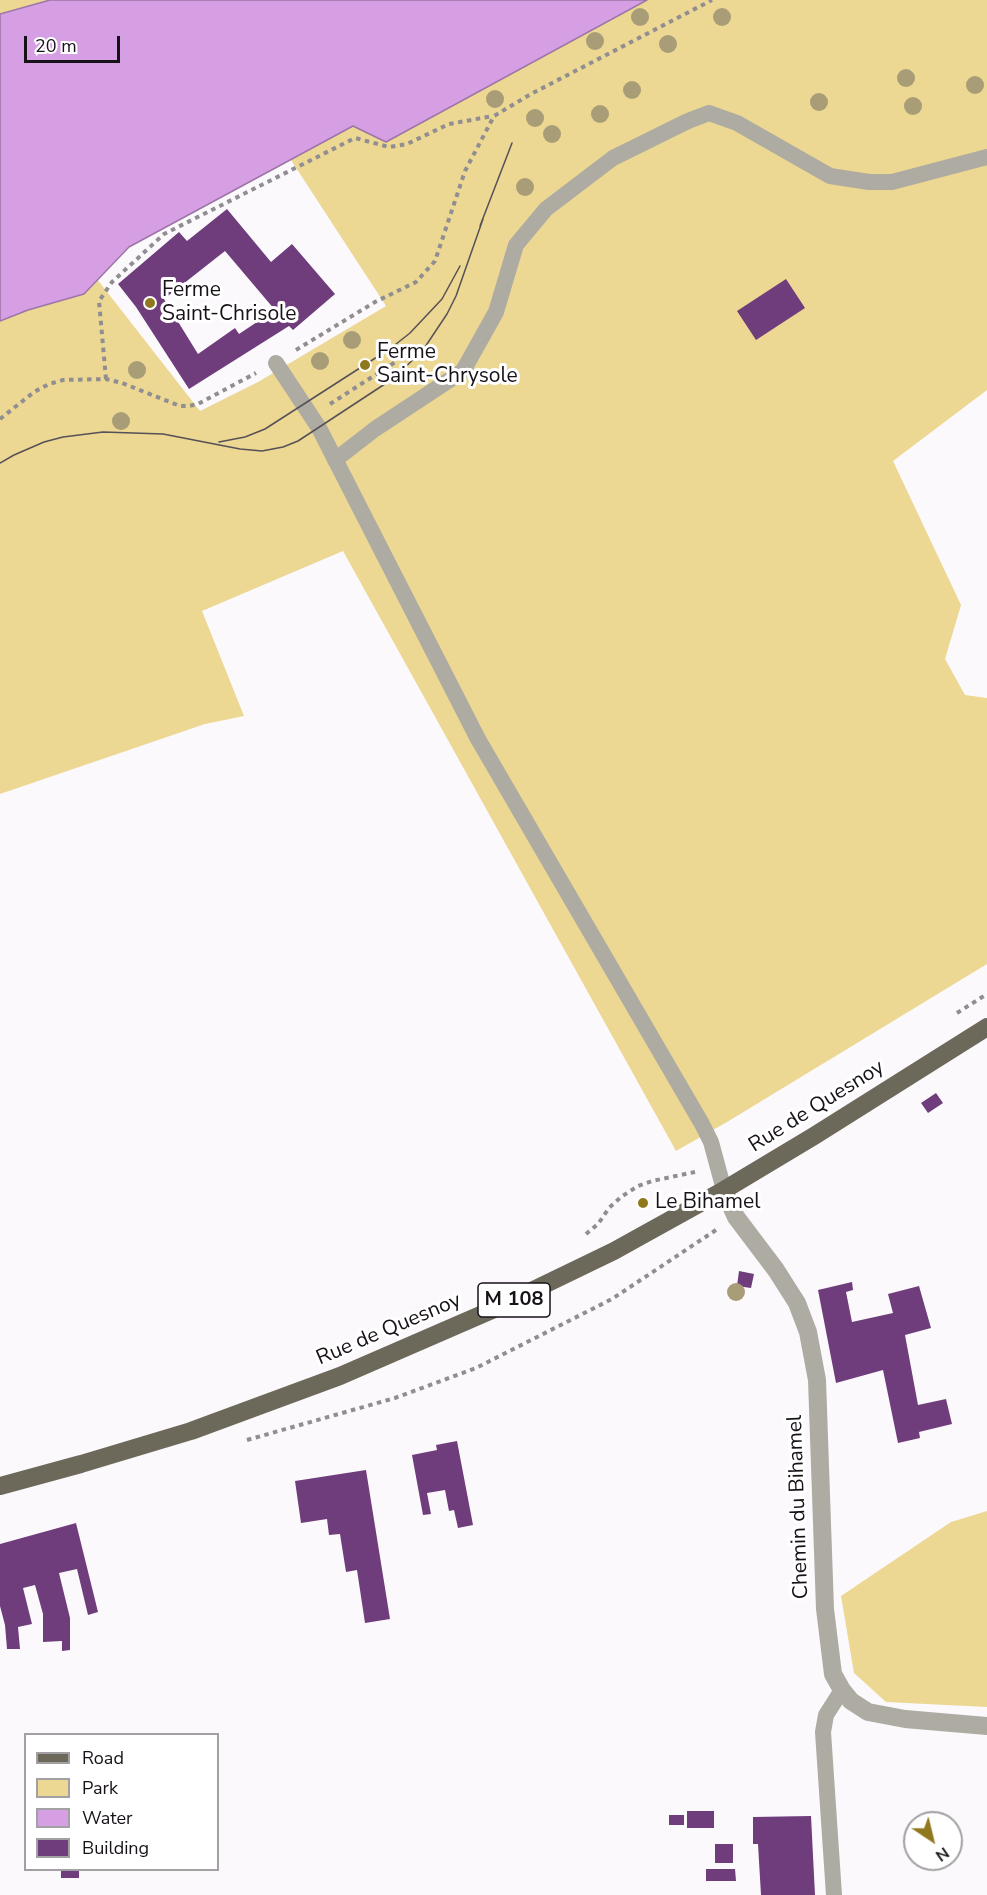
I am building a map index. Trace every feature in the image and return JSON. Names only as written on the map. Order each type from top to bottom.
[{"type":"main road","name":"Rue de Quesnoy","points":[[0,1486],[191,1431],[388,1356],[492,1310],[614,1251],[724,1190],[987,1027]]},
{"type":"street","name":"Chemin du Bihamel","points":[[724,1190],[736,1217],[776,1270],[797,1303],[808,1332],[817,1389],[825,1609],[833,1674],[851,1701],[868,1712],[885,1716],[987,1726]]},
{"type":"lane","points":[[335,460],[375,429],[463,371],[496,312],[516,245],[546,209],[613,158],[688,121],[709,113],[737,123],[830,176],[869,182],[892,182],[987,157]]},
{"type":"lane","points":[[276,363],[305,404],[478,739],[702,1124],[711,1142],[724,1190]]},
{"type":"lane","points":[[834,1895],[823,1732],[826,1715],[842,1690]]},
{"type":"path","points":[[106,379],[99,301],[112,282],[164,234],[355,138],[389,147],[398,146],[449,124],[494,116],[531,94],[712,0]]},
{"type":"path","points":[[0,419],[34,392],[49,384],[83,378],[106,379],[122,383],[180,406],[189,406],[214,396],[276,363],[375,302],[416,282],[435,261],[465,171],[494,116]]},
{"type":"path","points":[[333,402],[397,361]]},
{"type":"path","points":[[948,1018],[987,994]]},
{"type":"path","points":[[581,1236],[598,1224],[609,1208],[621,1197],[638,1186],[652,1180],[704,1170],[718,1163]]},
{"type":"green space","points":[[0,0],[50,0],[0,14]]},
{"type":"green space","points":[[647,0],[987,0],[987,390],[893,461],[961,605],[945,659],[965,695],[987,698],[987,964],[676,1151],[343,551],[202,611],[244,716],[205,724],[0,794],[0,321],[28,310],[84,294],[97,279],[200,411],[258,382],[386,306],[291,160],[353,126],[386,142]]},
{"type":"green space","points":[[987,1511],[987,1707],[886,1702],[854,1673],[841,1596],[951,1522]]},
{"type":"water","points":[[50,0],[647,0],[386,142],[353,126],[129,247],[84,294],[28,310],[0,321],[0,14]]},
{"type":"building","name":"Ferme Saint-Chrisole","points":[[227,209],[271,262],[292,244],[335,294],[293,330],[289,326],[189,389],[136,307],[118,284],[179,232],[187,241]],"holes":[[[225,251],[275,310],[239,334],[235,328],[198,354],[164,299]]]},
{"type":"building","points":[[786,279],[805,308],[756,340],[737,311]]},
{"type":"building","points":[[936,1093],[943,1103],[928,1113],[921,1103]]},
{"type":"building","points":[[739,1271],[754,1274],[751,1288],[737,1286]]},
{"type":"building","points":[[852,1282],[853,1290],[846,1292],[852,1322],[893,1313],[888,1294],[919,1286],[931,1328],[905,1335],[918,1405],[946,1399],[952,1424],[919,1432],[920,1438],[898,1443],[883,1370],[836,1383],[818,1290]]},
{"type":"building","points":[[457,1441],[473,1525],[458,1528],[454,1510],[449,1511],[445,1490],[427,1493],[431,1514],[423,1515],[412,1455],[437,1450],[436,1445]]},
{"type":"building","points":[[366,1470],[390,1619],[365,1623],[357,1570],[346,1572],[340,1534],[329,1535],[327,1519],[301,1523],[295,1481]]},
{"type":"building","points":[[76,1523],[98,1612],[88,1615],[77,1569],[59,1573],[70,1618],[70,1650],[62,1651],[62,1641],[43,1642],[43,1614],[35,1585],[23,1588],[32,1624],[18,1627],[20,1649],[7,1649],[5,1625],[0,1606],[0,1544]]},
{"type":"building","points":[[687,1811],[714,1811],[714,1828],[687,1828]]},
{"type":"building","points":[[669,1815],[684,1815],[684,1825],[669,1825]]},
{"type":"building","points":[[811,1816],[815,1895],[761,1895],[758,1844],[753,1844],[753,1817]]},
{"type":"building","points":[[715,1844],[733,1844],[733,1863],[715,1863]]},
{"type":"building","points":[[706,1869],[735,1869],[736,1881],[706,1881]]},
{"type":"building","points":[[61,1871],[79,1871],[79,1878],[61,1878]]},
{"type":"tram line","points":[[480,226],[512,143]]},
{"type":"tram line","points":[[0,463],[44,442],[103,432],[163,434],[262,451],[298,441],[394,378],[423,350],[456,296],[483,219]]},
{"type":"tram line","points":[[219,442],[245,437],[265,429],[391,348],[410,333],[442,299],[460,266]]},
{"type":"place","name":"Ferme Saint-Chrisole","points":[[150,303]]},
{"type":"place","name":"Ferme Saint-Chrysole","points":[[365,365]]},
{"type":"place","name":"Le Bihamel","points":[[643,1203]]}]
